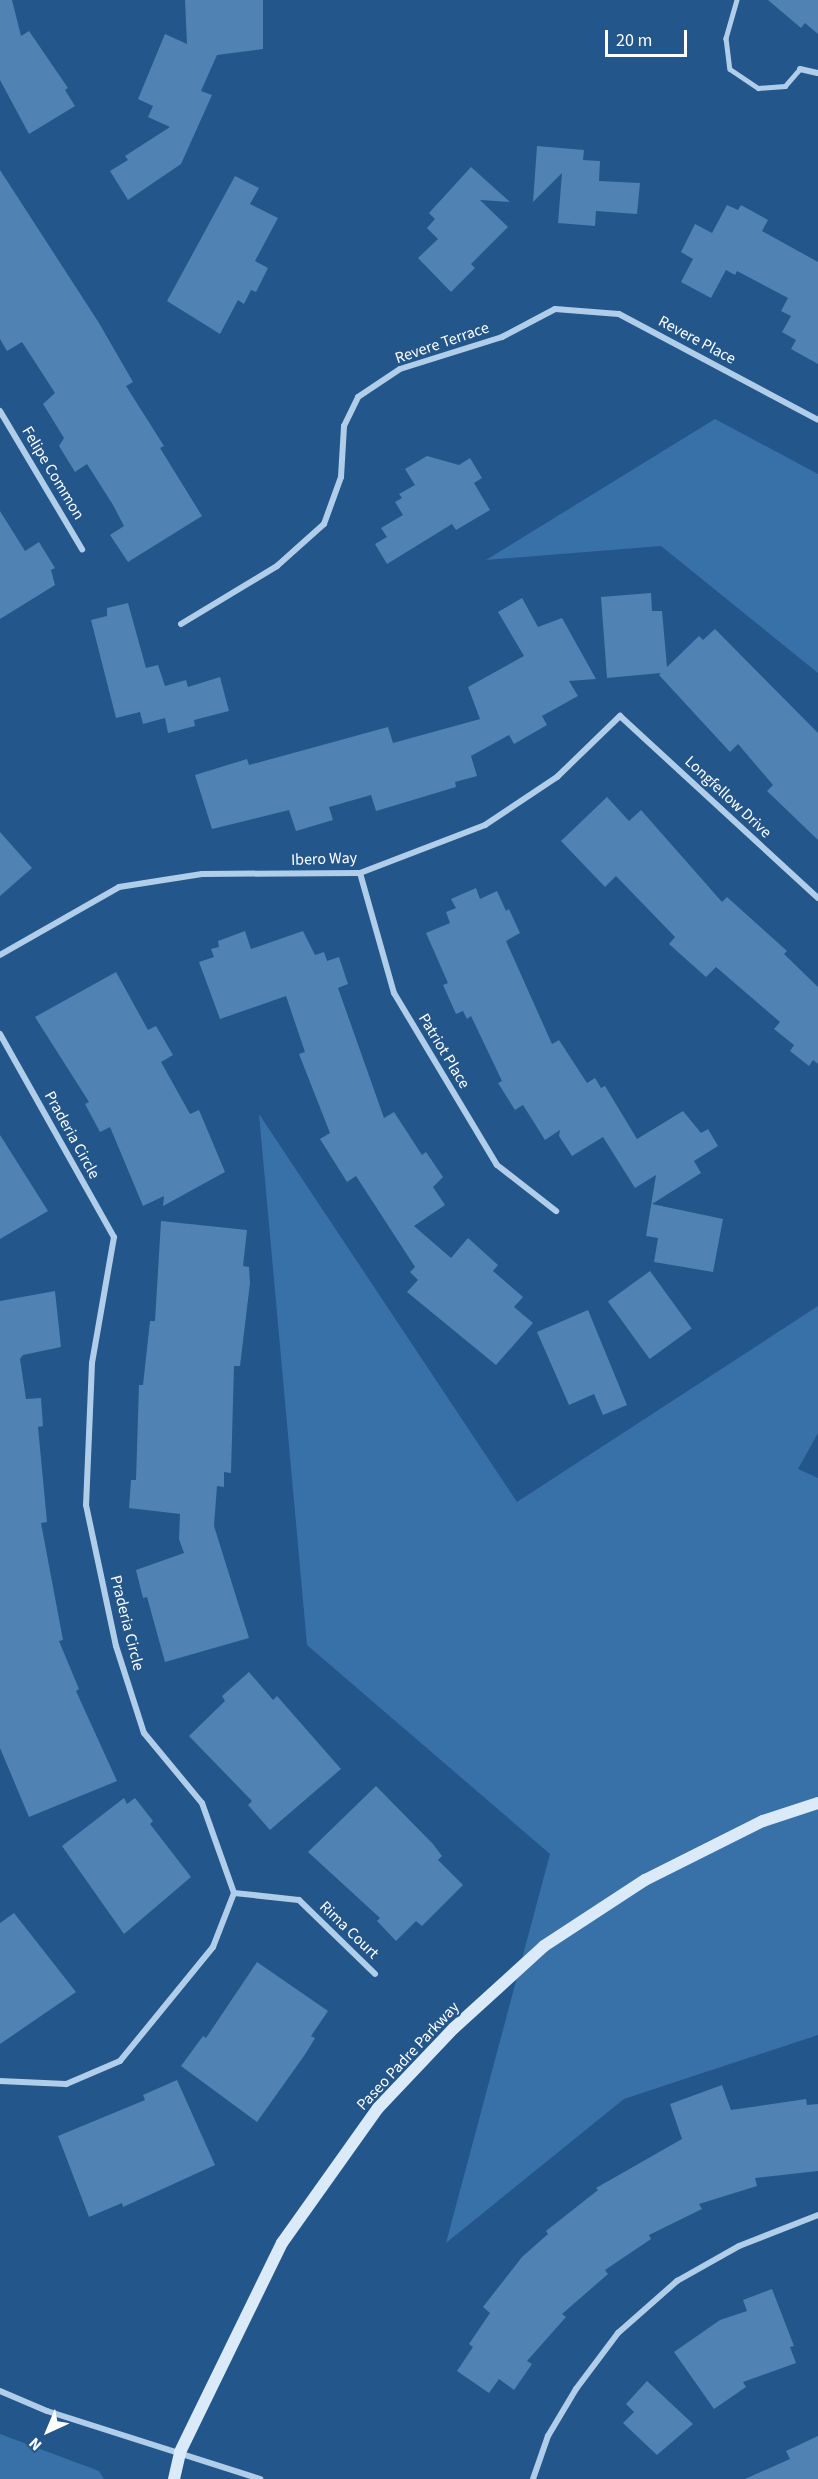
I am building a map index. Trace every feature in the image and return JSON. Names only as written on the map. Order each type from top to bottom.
[{"type":"main road","name":"Paseo Padre Parkway","points":[[174,2479],[180,2452],[282,2243],[378,2108],[453,2028],[544,1946],[645,1880],[763,1821],[818,1803]]},
{"type":"street","points":[[800,69],[818,73]]},
{"type":"street","name":"Revere Place","points":[[555,309],[619,314],[818,420]]},
{"type":"street","name":"Revere Terrace","points":[[181,624],[277,566],[324,524],[341,477],[344,426],[358,397],[400,369],[502,338],[555,309]]},
{"type":"street","name":"Felipe Common","points":[[0,411],[82,549]]},
{"type":"street","name":"Ibero Way","points":[[0,955],[119,888],[202,874],[360,873],[485,825],[557,777],[620,716]]},
{"type":"street","name":"Longfellow Drive","points":[[620,716],[818,898]]},
{"type":"street","name":"Patriot Place","points":[[360,873],[394,993],[497,1166],[556,1211]]},
{"type":"street","name":"Praderia Circle","points":[[0,1034],[114,1237],[92,1363],[86,1505],[116,1646],[144,1733],[202,1803],[234,1893]]},
{"type":"street","points":[[0,2081],[66,2084],[120,2061],[213,1947],[234,1893]]},
{"type":"street","name":"Rima Court","points":[[234,1893],[299,1900],[375,1974]]},
{"type":"street","points":[[533,2479],[548,2436],[576,2389],[618,2333],[677,2281],[739,2246],[818,2215]]},
{"type":"street","points":[[0,2391],[47,2411],[260,2479]]},
{"type":"lane","points":[[737,0],[726,38],[730,69],[758,88],[785,86],[800,69]]},
{"type":"shaded area","points":[[715,419],[818,474],[818,673],[661,546],[486,560]]},
{"type":"shaded area","points":[[259,1114],[517,1502],[818,1306],[818,1433],[798,1469],[818,1478],[818,2035],[624,2099],[446,2243],[550,1854],[307,1645]]},
{"type":"shaded area","points":[[0,2434],[99,2471],[104,2479],[0,2479]]},
{"type":"building","points":[[0,0],[12,0],[21,36],[29,31],[68,88],[65,90],[75,106],[29,134],[0,80]]},
{"type":"building","points":[[185,0],[263,0],[263,49],[217,55],[201,91],[212,95],[181,164],[128,200],[110,171],[128,160],[125,156],[170,127],[148,117],[153,106],[138,99],[165,34],[187,44]]},
{"type":"building","points":[[768,0],[818,0],[818,34],[805,23],[801,28]]},
{"type":"building","points":[[537,146],[584,150],[583,160],[600,161],[599,181],[640,183],[637,214],[596,211],[595,226],[558,223],[562,173],[533,202]]},
{"type":"building","points":[[471,167],[510,202],[480,200],[508,227],[471,264],[475,268],[451,292],[418,258],[438,239],[427,228],[435,219],[429,213]]},
{"type":"building","points":[[0,170],[99,323],[133,382],[126,386],[164,446],[160,448],[202,516],[128,562],[110,535],[124,526],[113,505],[87,464],[75,472],[59,446],[64,438],[43,404],[55,393],[22,342],[7,351],[0,339]]},
{"type":"building","points":[[235,176],[259,188],[250,204],[278,218],[255,261],[268,268],[256,292],[251,290],[244,304],[238,300],[220,334],[167,301]]},
{"type":"building","points":[[727,205],[738,210],[741,205],[768,220],[762,231],[818,262],[818,364],[791,349],[796,340],[782,332],[791,316],[781,311],[788,298],[737,271],[735,275],[726,270],[711,298],[681,282],[693,259],[681,252],[695,224],[712,233]]},
{"type":"building","points":[[427,456],[459,465],[470,458],[482,478],[474,483],[490,510],[456,530],[452,524],[387,564],[375,544],[387,537],[381,528],[403,515],[395,502],[402,498],[399,494],[415,485],[405,469]]},
{"type":"building","points":[[0,511],[25,551],[39,542],[55,568],[51,570],[55,585],[0,619]]},
{"type":"building","points":[[651,593],[652,611],[662,611],[667,667],[699,636],[703,640],[715,629],[818,733],[818,840],[767,791],[773,785],[738,744],[730,752],[659,675],[661,673],[607,678],[601,597]]},
{"type":"building","points":[[522,598],[538,627],[562,618],[596,679],[569,681],[578,696],[542,716],[547,725],[514,744],[509,735],[471,756],[477,776],[455,782],[456,787],[376,811],[371,795],[329,807],[333,820],[296,831],[289,810],[212,829],[195,775],[247,759],[249,765],[388,727],[393,743],[480,719],[468,687],[524,656],[498,612]]},
{"type":"building","points":[[128,603],[146,668],[158,665],[165,686],[186,680],[188,687],[220,677],[229,711],[194,720],[195,726],[168,733],[165,718],[143,724],[140,712],[116,718],[91,620],[107,616],[107,608]]},
{"type":"building","points":[[607,797],[629,821],[641,810],[722,902],[727,897],[787,951],[784,954],[818,987],[818,1064],[813,1060],[809,1066],[790,1051],[794,1045],[774,1029],[780,1022],[716,967],[706,977],[669,944],[675,937],[616,876],[605,887],[561,841]]},
{"type":"building","points":[[0,832],[32,868],[0,896]]},
{"type":"building","points":[[476,888],[480,899],[497,891],[506,911],[509,909],[520,933],[506,941],[552,1044],[559,1040],[587,1083],[595,1078],[601,1088],[605,1086],[637,1139],[683,1111],[701,1133],[708,1129],[718,1146],[694,1161],[701,1173],[652,1204],[723,1219],[713,1272],[654,1262],[658,1238],[646,1236],[656,1175],[635,1188],[603,1137],[572,1156],[559,1136],[560,1130],[545,1140],[523,1105],[515,1110],[498,1083],[502,1081],[471,1016],[467,1019],[463,1011],[456,1014],[443,985],[448,983],[426,933],[450,923],[446,912],[456,908],[451,899]]},
{"type":"building","points":[[245,931],[251,949],[303,931],[315,955],[324,952],[327,961],[339,957],[348,984],[338,988],[384,1118],[394,1112],[422,1155],[426,1152],[443,1177],[433,1187],[445,1205],[414,1226],[451,1258],[468,1238],[498,1265],[493,1271],[523,1297],[514,1307],[533,1323],[496,1365],[407,1292],[418,1280],[410,1272],[415,1267],[356,1176],[347,1182],[320,1139],[330,1133],[299,1054],[305,1052],[286,996],[220,1019],[199,962],[214,957],[211,949],[219,947],[218,941]]},
{"type":"building","points":[[116,972],[148,1030],[156,1026],[173,1055],[161,1062],[190,1114],[199,1110],[225,1172],[163,1206],[164,1196],[143,1206],[110,1127],[100,1132],[85,1104],[89,1102],[35,1017]]},
{"type":"building","points":[[0,1135],[48,1211],[0,1239]]},
{"type":"building","points":[[161,1221],[247,1230],[243,1266],[249,1267],[250,1283],[240,1366],[234,1366],[231,1473],[224,1472],[224,1487],[217,1486],[214,1526],[249,1638],[165,1662],[147,1597],[143,1598],[136,1570],[184,1553],[179,1539],[180,1514],[129,1508],[131,1480],[136,1480],[139,1385],[143,1385],[150,1321],[155,1321]]},
{"type":"building","points":[[650,1271],[692,1328],[650,1359],[608,1302]]},
{"type":"building","points":[[55,1291],[61,1347],[23,1355],[20,1359],[26,1399],[41,1398],[43,1426],[38,1427],[47,1522],[41,1523],[63,1640],[59,1641],[79,1689],[76,1691],[117,1781],[29,1817],[0,1748],[0,1301]]},
{"type":"building","points":[[588,1310],[627,1405],[603,1415],[594,1394],[569,1405],[537,1332]]},
{"type":"building","points":[[249,1672],[273,1700],[277,1696],[341,1769],[270,1830],[248,1805],[252,1801],[189,1736],[225,1701],[222,1696]]},
{"type":"building","points":[[376,1786],[433,1844],[442,1856],[438,1860],[463,1885],[422,1926],[416,1921],[396,1941],[377,1921],[380,1918],[308,1852]]},
{"type":"building","points":[[124,1798],[127,1804],[135,1798],[153,1821],[150,1824],[191,1877],[124,1934],[62,1846]]},
{"type":"building","points":[[14,1913],[76,1992],[0,2044],[0,1923]]},
{"type":"building","points":[[257,1962],[328,2011],[311,2036],[315,2038],[306,2053],[257,2122],[181,2066],[203,2036],[206,2038]]},
{"type":"building","points":[[177,2080],[215,2165],[123,2207],[122,2203],[89,2217],[58,2136],[145,2100],[143,2095]]},
{"type":"building","points":[[722,2085],[731,2110],[806,2099],[807,2105],[818,2104],[818,2171],[755,2178],[757,2186],[699,2204],[702,2209],[649,2235],[651,2239],[605,2270],[608,2274],[562,2314],[566,2317],[527,2361],[532,2364],[514,2390],[499,2379],[489,2393],[457,2371],[473,2347],[469,2344],[490,2313],[483,2307],[522,2257],[548,2234],[546,2231],[598,2190],[596,2188],[682,2139],[670,2104]]},
{"type":"building","points":[[772,2289],[794,2346],[790,2347],[796,2363],[743,2382],[746,2387],[714,2409],[674,2352],[720,2320],[747,2311],[743,2300]]},
{"type":"building","points":[[647,2381],[693,2424],[657,2455],[623,2423],[634,2412],[626,2404]]},
{"type":"building","points":[[818,2436],[818,2479],[745,2479],[790,2459],[786,2451]]}]
